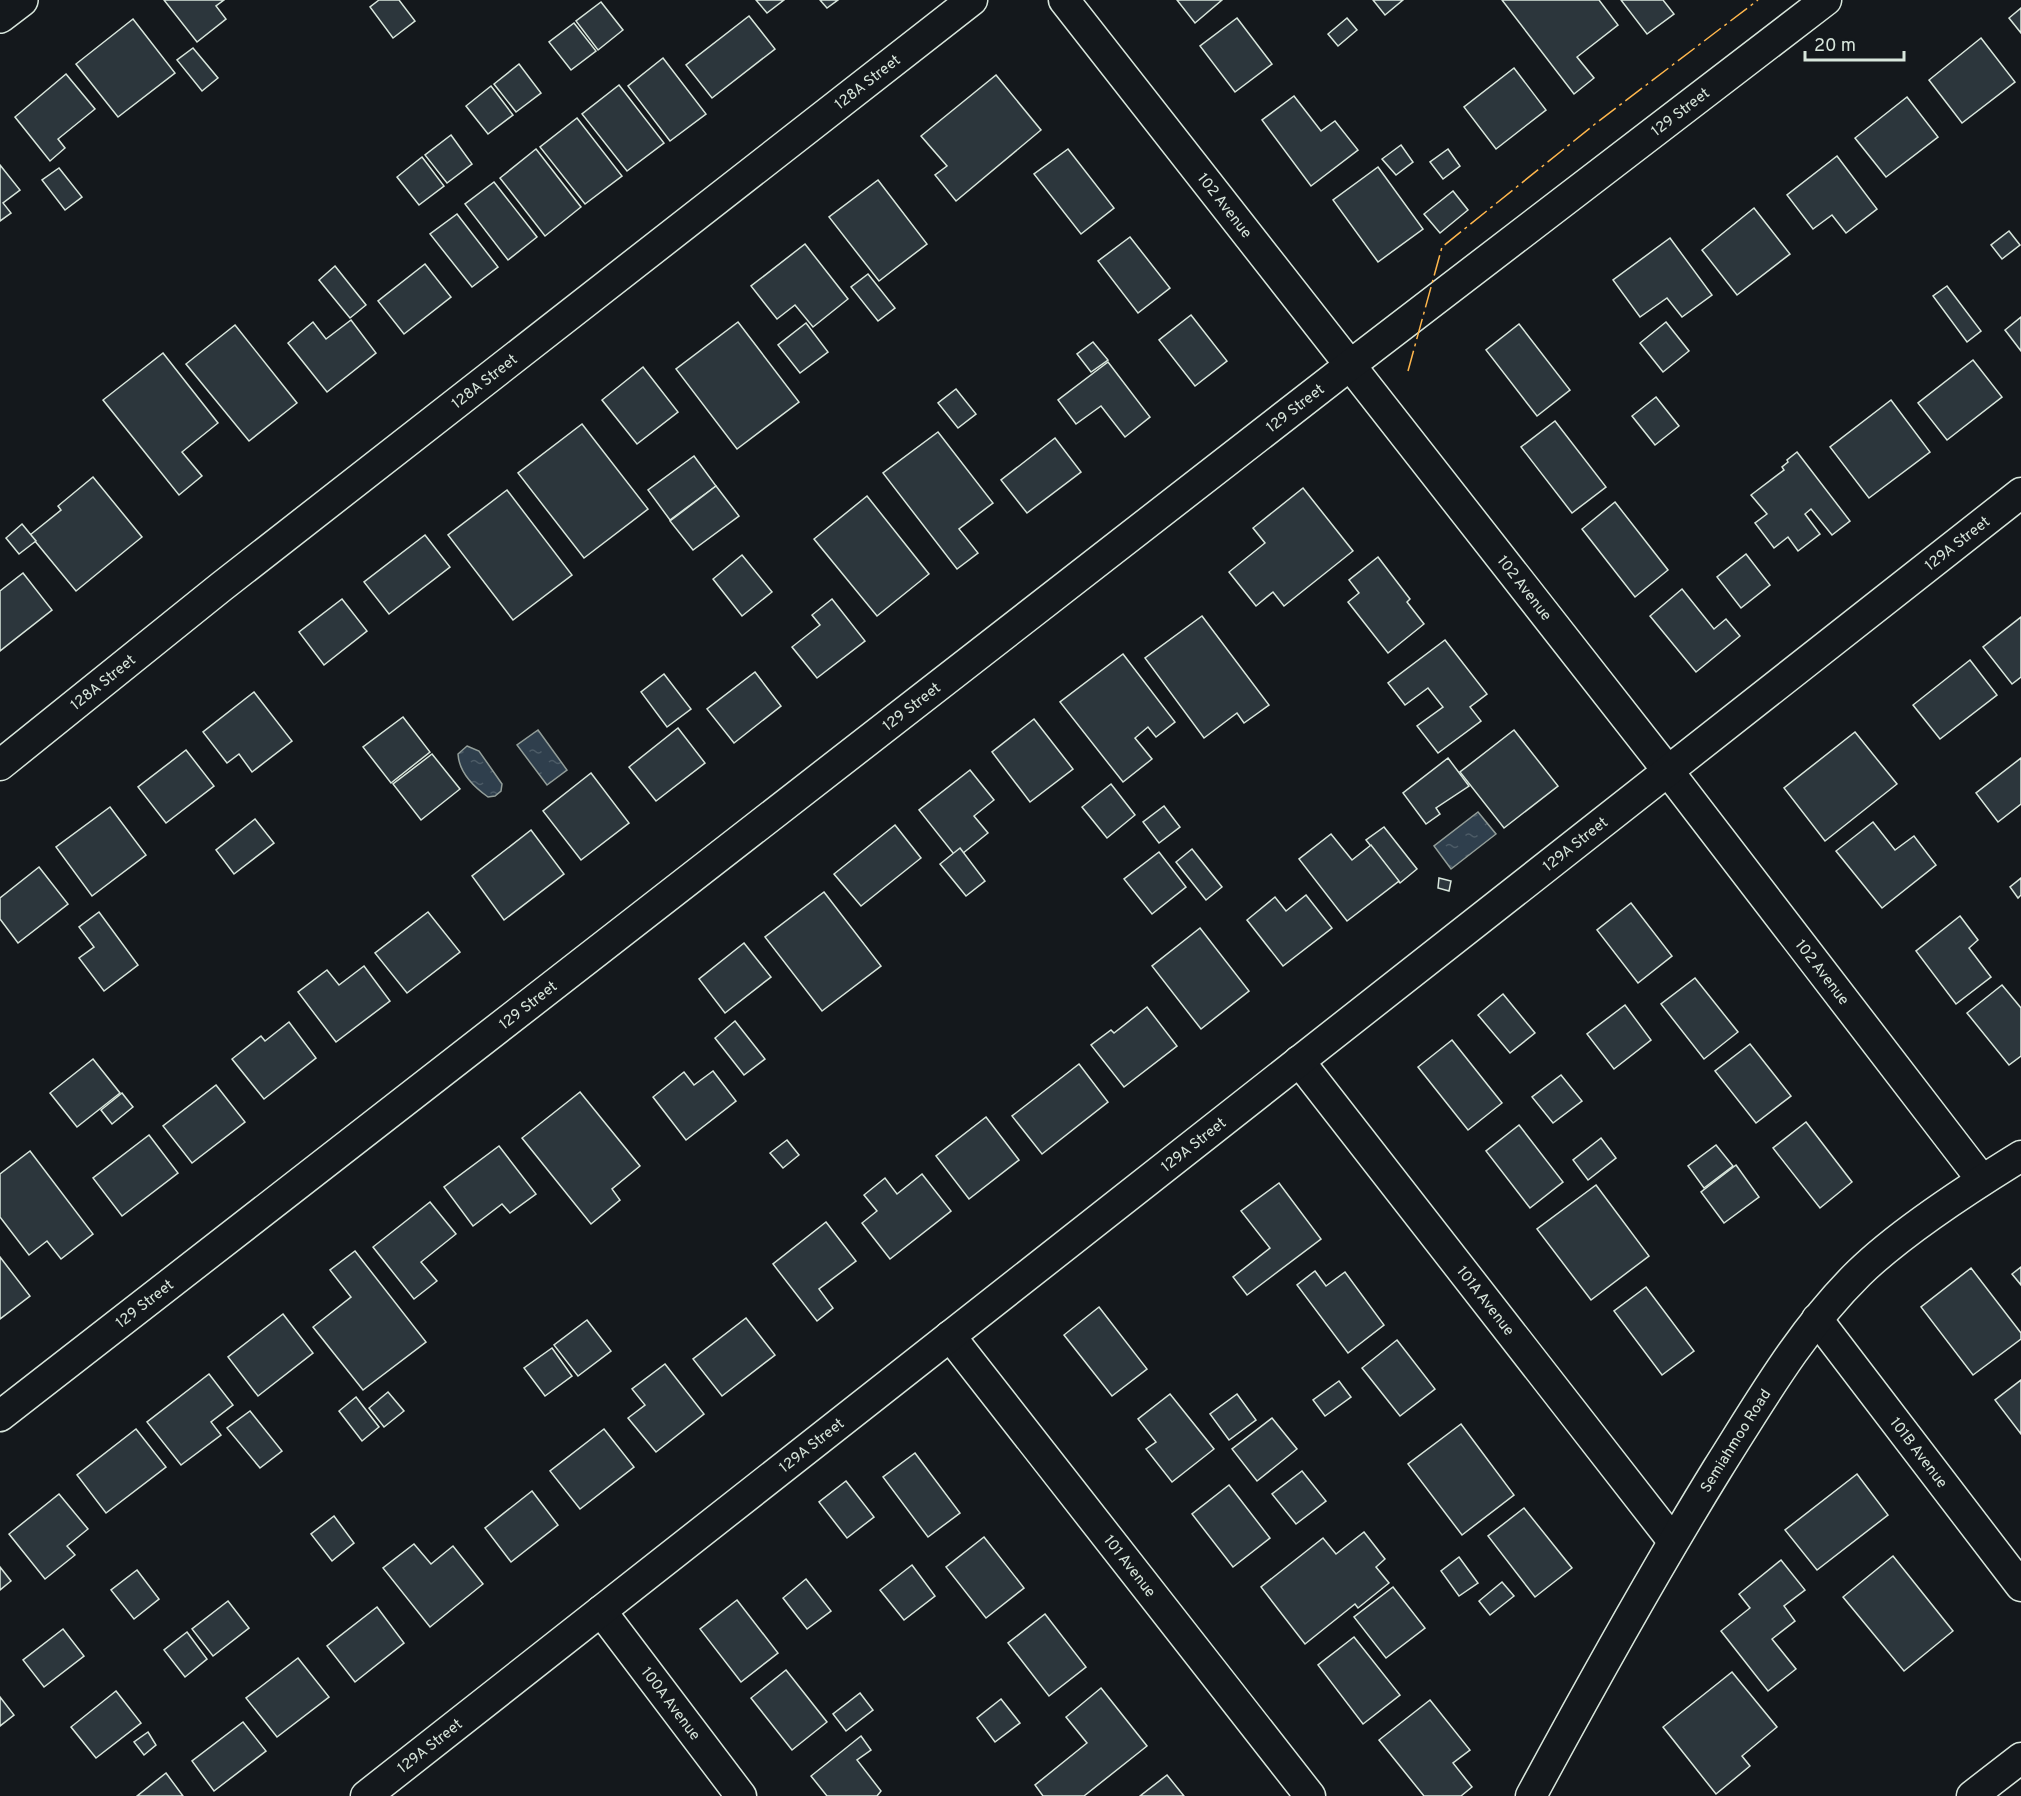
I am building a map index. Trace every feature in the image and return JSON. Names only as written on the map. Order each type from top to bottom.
[{"type":"main road","points":[[0,16],[21,0]]},
{"type":"street","name":"128A Street","points":[[0,765],[231,580],[972,0]]},
{"type":"street","name":"102 Avenue","points":[[1064,0],[1668,771],[1982,1180]]},
{"type":"street","name":"129 Street","points":[[0,1416],[1349,366],[1826,0]]},
{"type":"street","name":"129A Street","points":[[366,1796],[2021,493]]},
{"type":"street","name":"101A Avenue","points":[[1299,1061],[1673,1541]]},
{"type":"street","name":"Semiahmoo Road","points":[[1531,1796],[1673,1541],[1768,1387],[1817,1319],[1860,1272],[1982,1180],[2021,1156]]},
{"type":"street","name":"101B Avenue","points":[[1817,1319],[2021,1586]]},
{"type":"street","name":"101 Avenue","points":[[950,1336],[1310,1796]]},
{"type":"street","name":"100A Avenue","points":[[601,1611],[741,1796]]},
{"type":"street","points":[[1972,1796],[2021,1758]]},
{"type":"water","points":[[538,730],[567,770],[547,785],[517,745]]},
{"type":"water","points":[[467,746],[479,751],[502,784],[501,791],[495,796],[488,797],[464,773],[458,754]]},
{"type":"water","points":[[1478,812],[1496,834],[1451,869],[1434,846]]},
{"type":"building","points":[[164,0],[224,0],[216,6],[226,19],[197,42]]},
{"type":"building","points":[[379,0],[399,0],[415,21],[393,38],[370,7]]},
{"type":"building","points":[[756,0],[784,0],[767,13]]},
{"type":"building","points":[[820,0],[838,0],[827,8]]},
{"type":"building","points":[[1177,0],[1222,0],[1195,23]]},
{"type":"building","points":[[1373,0],[1403,0],[1385,15]]},
{"type":"building","points":[[1502,0],[1599,0],[1618,25],[1577,57],[1594,78],[1574,94]]},
{"type":"building","points":[[1621,0],[1663,0],[1674,14],[1647,34]]},
{"type":"building","points":[[601,2],[623,30],[598,50],[576,21]]},
{"type":"building","points":[[2021,8],[2021,33],[2009,18]]},
{"type":"building","points":[[749,16],[775,49],[712,98],[686,65]]},
{"type":"building","points":[[1237,18],[1272,64],[1235,92],[1200,46]]},
{"type":"building","points":[[1347,18],[1357,30],[1338,46],[1328,34]]},
{"type":"building","points":[[133,19],[175,73],[118,117],[76,64]]},
{"type":"building","points":[[574,23],[596,51],[571,70],[549,42]]},
{"type":"building","points":[[1981,38],[2015,82],[1962,123],[1929,80]]},
{"type":"building","points":[[193,48],[218,78],[202,91],[177,60]]},
{"type":"building","points":[[663,58],[706,114],[670,141],[628,86]]},
{"type":"building","points":[[519,64],[541,93],[516,112],[494,84]]},
{"type":"building","points":[[1514,68],[1546,110],[1496,149],[1464,107]]},
{"type":"building","points":[[66,74],[95,109],[58,139],[65,148],[50,161],[15,117]]},
{"type":"building","points":[[996,75],[1041,130],[956,201],[935,175],[947,166],[921,136]]},
{"type":"building","points":[[619,85],[664,143],[627,171],[582,114]]},
{"type":"building","points":[[491,86],[513,115],[488,134],[466,106]]},
{"type":"building","points":[[1294,96],[1321,131],[1335,121],[1358,150],[1311,186],[1262,120]]},
{"type":"building","points":[[1907,97],[1938,137],[1886,177],[1855,138]]},
{"type":"building","points":[[577,118],[622,176],[585,204],[540,147]]},
{"type":"building","points":[[451,135],[472,164],[447,183],[425,155]]},
{"type":"building","points":[[1401,145],[1413,162],[1396,175],[1382,159]]},
{"type":"building","points":[[536,149],[581,207],[545,236],[500,178]]},
{"type":"building","points":[[1068,149],[1114,208],[1081,234],[1034,174]]},
{"type":"building","points":[[1448,149],[1460,166],[1443,179],[1430,162]]},
{"type":"building","points":[[1837,156],[1877,209],[1846,233],[1832,215],[1813,229],[1787,195]]},
{"type":"building","points":[[422,157],[444,186],[419,205],[397,177]]},
{"type":"building","points":[[0,165],[20,190],[3,203],[11,213],[0,221]]},
{"type":"building","points":[[1378,167],[1423,229],[1378,262],[1333,200]]},
{"type":"building","points":[[59,168],[82,197],[65,210],[42,180]]},
{"type":"building","points":[[878,180],[927,244],[879,281],[829,217]]},
{"type":"building","points":[[494,182],[537,237],[508,260],[465,204]]},
{"type":"building","points":[[1453,191],[1468,210],[1440,233],[1424,214]]},
{"type":"building","points":[[1754,208],[1790,254],[1737,295],[1702,250]]},
{"type":"building","points":[[457,214],[498,267],[472,287],[430,234]]},
{"type":"building","points":[[2009,231],[2020,245],[2002,259],[1991,245]]},
{"type":"building","points":[[1130,237],[1170,288],[1138,313],[1098,261]]},
{"type":"building","points":[[1670,238],[1712,295],[1682,317],[1667,298],[1640,317],[1613,280]]},
{"type":"building","points":[[805,244],[848,299],[813,327],[795,305],[777,319],[751,286]]},
{"type":"building","points":[[425,264],[451,297],[404,334],[378,301]]},
{"type":"building","points":[[335,266],[366,305],[350,318],[319,280]]},
{"type":"building","points":[[868,274],[895,308],[878,321],[851,287]]},
{"type":"building","points":[[1947,286],[1981,331],[1967,342],[1933,296]]},
{"type":"building","points":[[1191,315],[1227,361],[1195,386],[1159,340]]},
{"type":"building","points":[[2021,317],[2021,351],[2005,330]]},
{"type":"building","points":[[351,320],[376,353],[327,392],[288,343],[313,322],[326,339]]},
{"type":"building","points":[[738,322],[799,402],[737,449],[676,369]]},
{"type":"building","points":[[1666,322],[1689,351],[1663,372],[1640,343]]},
{"type":"building","points":[[806,323],[828,352],[800,373],[778,345]]},
{"type":"building","points":[[1519,324],[1570,390],[1537,416],[1486,350]]},
{"type":"building","points":[[235,325],[297,403],[249,441],[186,364]]},
{"type":"building","points":[[1093,342],[1108,360],[1091,372],[1077,354]]},
{"type":"building","points":[[163,353],[218,423],[182,452],[202,476],[179,495],[103,400]]},
{"type":"building","points":[[1973,360],[2002,397],[1947,440],[1918,403]]},
{"type":"building","points":[[1108,362],[1150,417],[1125,437],[1101,406],[1076,424],[1058,400]]},
{"type":"building","points":[[643,367],[678,412],[637,444],[602,400]]},
{"type":"building","points":[[956,389],[976,414],[958,428],[938,403]]},
{"type":"building","points":[[1656,397],[1679,426],[1655,445],[1632,416]]},
{"type":"building","points":[[1891,400],[1930,452],[1869,498],[1830,447]]},
{"type":"building","points":[[1555,421],[1606,487],[1572,513],[1521,447]]},
{"type":"building","points":[[582,424],[648,509],[584,558],[518,473]]},
{"type":"building","points":[[938,432],[993,503],[959,529],[978,553],[957,569],[883,473]]},
{"type":"building","points":[[1055,438],[1081,472],[1027,513],[1001,480]]},
{"type":"building","points":[[1797,452],[1850,521],[1832,535],[1811,509],[1805,514],[1820,534],[1798,551],[1788,537],[1774,548],[1755,523],[1767,514],[1751,495],[1784,470],[1782,467],[1788,462],[1787,460]]},
{"type":"building","points":[[694,456],[716,486],[670,520],[648,490]]},
{"type":"building","points":[[93,477],[142,537],[76,591],[30,535],[61,510],[58,506]]},
{"type":"building","points":[[716,486],[739,516],[693,550],[670,521]]},
{"type":"building","points":[[1303,488],[1353,551],[1284,606],[1273,592],[1256,606],[1229,572],[1265,543],[1253,528]]},
{"type":"building","points":[[507,490],[572,575],[513,620],[448,535]]},
{"type":"building","points":[[867,496],[929,574],[877,616],[814,539]]},
{"type":"building","points":[[1615,502],[1668,570],[1635,597],[1582,529]]},
{"type":"building","points":[[22,524],[36,541],[19,554],[6,538]]},
{"type":"building","points":[[425,535],[450,567],[389,614],[364,582]]},
{"type":"building","points":[[1746,554],[1770,585],[1741,608],[1717,577]]},
{"type":"building","points":[[742,555],[772,592],[742,616],[713,579]]},
{"type":"building","points":[[1378,557],[1410,599],[1407,602],[1424,624],[1388,653],[1348,602],[1359,593],[1349,580]]},
{"type":"building","points":[[23,573],[52,610],[0,651],[0,591]]},
{"type":"building","points":[[1682,589],[1714,629],[1726,619],[1740,636],[1696,672],[1650,616]]},
{"type":"building","points":[[342,599],[367,631],[324,665],[299,632]]},
{"type":"building","points":[[832,599],[865,641],[817,678],[792,647],[820,625],[812,615]]},
{"type":"building","points":[[1202,616],[1269,705],[1244,723],[1237,713],[1204,738],[1145,658]]},
{"type":"building","points":[[2021,617],[2021,677],[2012,684],[1983,647]]},
{"type":"building","points":[[1445,640],[1487,694],[1470,707],[1481,721],[1438,753],[1417,726],[1443,707],[1428,688],[1405,705],[1388,683]]},
{"type":"building","points":[[1123,654],[1175,722],[1156,737],[1148,727],[1135,738],[1152,759],[1123,782],[1060,702]]},
{"type":"building","points":[[1970,660],[1997,695],[1940,739],[1913,705]]},
{"type":"building","points":[[755,672],[781,706],[734,743],[707,709]]},
{"type":"building","points":[[664,674],[691,709],[667,727],[641,692]]},
{"type":"building","points":[[254,692],[292,741],[252,772],[239,754],[227,763],[203,732]]},
{"type":"building","points":[[403,717],[430,752],[391,783],[363,747]]},
{"type":"building","points":[[1034,719],[1073,769],[1030,802],[992,752]]},
{"type":"building","points":[[678,728],[705,763],[656,801],[629,767]]},
{"type":"building","points":[[1514,730],[1558,786],[1504,828],[1460,772]]},
{"type":"building","points":[[1855,732],[1897,784],[1825,841],[1784,788]]},
{"type":"building","points":[[186,750],[214,786],[166,823],[138,787]]},
{"type":"building","points":[[432,754],[460,789],[421,820],[393,784]]},
{"type":"building","points":[[1448,758],[1469,786],[1436,808],[1440,814],[1426,824],[1403,793]]},
{"type":"building","points":[[2021,758],[2021,804],[1998,822],[1976,793]]},
{"type":"building","points":[[970,770],[994,800],[974,816],[988,833],[957,858],[919,810]]},
{"type":"building","points":[[591,773],[629,823],[581,860],[543,811]]},
{"type":"building","points":[[1111,784],[1135,815],[1107,838],[1082,807]]},
{"type":"building","points":[[1164,806],[1180,827],[1159,843],[1143,822]]},
{"type":"building","points":[[110,807],[146,855],[92,896],[56,847]]},
{"type":"building","points":[[255,819],[274,843],[234,874],[216,850]]},
{"type":"building","points":[[1873,822],[1895,850],[1914,836],[1936,865],[1882,908],[1836,851]]},
{"type":"building","points":[[895,825],[921,858],[861,906],[834,874]]},
{"type":"building","points":[[1384,827],[1417,869],[1400,883],[1366,840]]},
{"type":"building","points":[[531,830],[564,874],[504,920],[472,876]]},
{"type":"building","points":[[1331,834],[1352,860],[1371,845],[1399,881],[1347,921],[1299,859]]},
{"type":"building","points":[[960,848],[985,881],[966,896],[940,864]]},
{"type":"building","points":[[1192,849],[1222,887],[1206,900],[1176,862]]},
{"type":"building","points":[[1159,852],[1186,887],[1152,914],[1124,879]]},
{"type":"building","points":[[39,867],[68,904],[18,943],[0,919],[0,898]]},
{"type":"building","points":[[1439,878],[1451,881],[1449,891],[1438,888]]},
{"type":"building","points":[[2021,878],[2021,895],[2018,898],[2010,887]]},
{"type":"building","points":[[824,892],[881,966],[822,1011],[765,937]]},
{"type":"building","points":[[1306,895],[1332,928],[1283,966],[1247,920],[1275,897],[1286,911]]},
{"type":"building","points":[[1631,903],[1672,956],[1638,983],[1597,930]]},
{"type":"building","points":[[99,912],[138,965],[104,991],[79,958],[94,947],[79,927]]},
{"type":"building","points":[[428,912],[460,952],[407,993],[375,953]]},
{"type":"building","points":[[1960,916],[1978,940],[1969,948],[1991,977],[1956,1004],[1916,951]]},
{"type":"building","points":[[1200,928],[1249,991],[1201,1029],[1152,966]]},
{"type":"building","points":[[744,943],[771,977],[725,1013],[699,979]]},
{"type":"building","points":[[364,966],[390,1001],[336,1042],[298,992],[327,970],[339,985]]},
{"type":"building","points":[[1695,978],[1738,1032],[1704,1059],[1661,1004]]},
{"type":"building","points":[[2002,985],[2021,1008],[2021,1056],[2009,1065],[1967,1013]]},
{"type":"building","points":[[1503,994],[1535,1033],[1510,1053],[1478,1015]]},
{"type":"building","points":[[1625,1005],[1651,1040],[1614,1069],[1587,1034]]},
{"type":"building","points":[[1147,1007],[1177,1046],[1124,1087],[1091,1045],[1111,1030],[1114,1033]]},
{"type":"building","points":[[735,1021],[765,1059],[744,1075],[715,1038]]},
{"type":"building","points":[[289,1022],[316,1058],[264,1099],[232,1059],[261,1036],[265,1041]]},
{"type":"building","points":[[1452,1040],[1502,1103],[1468,1130],[1418,1067]]},
{"type":"building","points":[[1750,1044],[1791,1096],[1756,1123],[1715,1071]]},
{"type":"building","points":[[93,1059],[120,1093],[77,1127],[50,1093]]},
{"type":"building","points":[[1079,1064],[1108,1102],[1042,1154],[1012,1116]]},
{"type":"building","points":[[713,1071],[736,1101],[686,1140],[653,1097],[684,1072],[694,1085]]},
{"type":"building","points":[[1561,1075],[1582,1101],[1553,1123],[1532,1097]]},
{"type":"building","points":[[216,1085],[245,1122],[192,1163],[163,1126]]},
{"type":"building","points":[[580,1092],[640,1166],[612,1189],[620,1200],[591,1224],[522,1138]]},
{"type":"building","points":[[122,1093],[133,1107],[112,1124],[101,1110]]},
{"type":"building","points":[[986,1117],[1019,1160],[969,1199],[936,1156]]},
{"type":"building","points":[[1806,1122],[1852,1182],[1820,1208],[1773,1148]]},
{"type":"building","points":[[1519,1125],[1563,1182],[1530,1208],[1486,1151]]},
{"type":"building","points":[[149,1135],[178,1173],[122,1216],[93,1178]]},
{"type":"building","points":[[1601,1138],[1616,1158],[1588,1180],[1573,1160]]},
{"type":"building","points":[[787,1140],[799,1155],[783,1168],[770,1153]]},
{"type":"building","points":[[1716,1145],[1733,1166],[1704,1188],[1688,1166]]},
{"type":"building","points":[[499,1146],[536,1194],[510,1213],[502,1204],[473,1226],[444,1187]]},
{"type":"building","points":[[30,1151],[93,1234],[61,1259],[47,1241],[29,1255],[0,1217],[0,1174]]},
{"type":"building","points":[[1736,1165],[1759,1197],[1724,1223],[1701,1192]]},
{"type":"building","points":[[922,1174],[951,1211],[890,1259],[862,1223],[877,1211],[864,1195],[885,1178],[897,1194]]},
{"type":"building","points":[[1279,1183],[1321,1239],[1247,1295],[1233,1277],[1270,1248],[1241,1211]]},
{"type":"building","points":[[1596,1185],[1649,1256],[1591,1300],[1537,1229]]},
{"type":"building","points":[[430,1202],[456,1234],[421,1262],[437,1281],[414,1299],[373,1247]]},
{"type":"building","points":[[826,1222],[856,1261],[819,1289],[833,1308],[817,1321],[773,1264]]},
{"type":"building","points":[[355,1251],[426,1342],[363,1390],[313,1327],[351,1297],[330,1270]]},
{"type":"building","points":[[0,1257],[30,1296],[0,1319]]},
{"type":"building","points":[[2021,1267],[2021,1285],[2012,1274]]},
{"type":"building","points":[[1971,1268],[2021,1333],[2021,1339],[1973,1375],[1921,1307]]},
{"type":"building","points":[[1315,1271],[1326,1286],[1345,1272],[1384,1325],[1348,1353],[1297,1285]]},
{"type":"building","points":[[1646,1287],[1694,1351],[1662,1375],[1614,1311]]},
{"type":"building","points":[[1099,1307],[1147,1369],[1112,1396],[1064,1335]]},
{"type":"building","points":[[283,1314],[313,1353],[258,1396],[228,1357]]},
{"type":"building","points":[[746,1318],[775,1355],[722,1396],[693,1359]]},
{"type":"building","points":[[587,1320],[611,1351],[578,1376],[554,1345]]},
{"type":"building","points":[[1397,1340],[1435,1389],[1400,1416],[1362,1368]]},
{"type":"building","points":[[552,1348],[572,1376],[545,1396],[524,1368]]},
{"type":"building","points":[[665,1364],[704,1414],[656,1452],[628,1418],[645,1405],[632,1389]]},
{"type":"building","points":[[209,1374],[233,1405],[211,1422],[221,1435],[181,1465],[147,1422]]},
{"type":"building","points":[[2021,1380],[2021,1434],[1995,1400]]},
{"type":"building","points":[[1339,1381],[1351,1397],[1325,1416],[1313,1400]]},
{"type":"building","points":[[388,1392],[404,1411],[384,1427],[369,1408]]},
{"type":"building","points":[[1170,1394],[1214,1449],[1172,1482],[1146,1449],[1156,1442],[1138,1419]]},
{"type":"building","points":[[1237,1394],[1256,1420],[1229,1440],[1210,1414]]},
{"type":"building","points":[[356,1397],[379,1427],[362,1441],[339,1411]]},
{"type":"building","points":[[250,1411],[282,1451],[260,1468],[227,1428]]},
{"type":"building","points":[[1272,1418],[1297,1449],[1257,1481],[1232,1449]]},
{"type":"building","points":[[1461,1424],[1514,1495],[1462,1535],[1408,1464]]},
{"type":"building","points":[[136,1429],[166,1467],[106,1513],[77,1475]]},
{"type":"building","points":[[604,1429],[634,1467],[580,1509],[550,1471]]},
{"type":"building","points":[[915,1453],[960,1513],[928,1537],[883,1477]]},
{"type":"building","points":[[1302,1471],[1326,1501],[1296,1524],[1272,1494]]},
{"type":"building","points":[[1857,1474],[1888,1515],[1817,1570],[1785,1530]]},
{"type":"building","points":[[846,1481],[874,1517],[847,1538],[819,1502]]},
{"type":"building","points":[[1229,1485],[1270,1538],[1233,1567],[1192,1514]]},
{"type":"building","points":[[532,1491],[558,1525],[511,1562],[485,1528]]},
{"type":"building","points":[[59,1494],[88,1529],[67,1546],[75,1555],[45,1579],[9,1534]]},
{"type":"building","points":[[1524,1508],[1572,1568],[1535,1597],[1488,1536]]},
{"type":"building","points":[[334,1516],[354,1543],[332,1561],[311,1534]]},
{"type":"building","points":[[1364,1532],[1385,1559],[1376,1567],[1389,1583],[1358,1608],[1355,1604],[1305,1644],[1261,1587],[1323,1538],[1336,1554]]},
{"type":"building","points":[[984,1537],[1024,1588],[986,1618],[946,1567]]},
{"type":"building","points":[[414,1544],[431,1564],[453,1546],[483,1584],[430,1627],[383,1568]]},
{"type":"building","points":[[1893,1556],[1953,1631],[1904,1671],[1843,1597]]},
{"type":"building","points":[[1459,1557],[1478,1583],[1459,1596],[1441,1571]]},
{"type":"building","points":[[1781,1560],[1805,1590],[1784,1606],[1795,1621],[1772,1639],[1796,1669],[1768,1691],[1721,1631],[1750,1608],[1739,1594]]},
{"type":"building","points":[[912,1565],[935,1596],[904,1620],[880,1590]]},
{"type":"building","points":[[0,1567],[11,1581],[0,1590]]},
{"type":"building","points":[[137,1570],[159,1599],[134,1619],[111,1590]]},
{"type":"building","points":[[806,1579],[831,1611],[807,1629],[783,1598]]},
{"type":"building","points":[[1502,1582],[1514,1596],[1490,1615],[1479,1601]]},
{"type":"building","points":[[1393,1587],[1425,1628],[1386,1658],[1354,1617]]},
{"type":"building","points":[[737,1600],[778,1653],[741,1682],[700,1629]]},
{"type":"building","points":[[228,1601],[249,1628],[213,1656],[192,1629]]},
{"type":"building","points":[[377,1607],[404,1643],[355,1682],[327,1646]]},
{"type":"building","points":[[1045,1614],[1086,1667],[1049,1696],[1008,1643]]},
{"type":"building","points":[[63,1629],[84,1656],[44,1687],[23,1660]]},
{"type":"building","points":[[187,1632],[207,1659],[185,1677],[164,1650]]},
{"type":"building","points":[[1354,1637],[1400,1695],[1363,1724],[1318,1665]]},
{"type":"building","points":[[298,1658],[329,1697],[277,1737],[246,1698]]},
{"type":"building","points":[[786,1670],[827,1722],[792,1750],[751,1698]]},
{"type":"building","points":[[1732,1672],[1777,1727],[1742,1756],[1750,1766],[1716,1794],[1663,1727]]},
{"type":"building","points":[[1101,1688],[1147,1746],[1084,1796],[1043,1796],[1035,1785],[1087,1743],[1066,1717]]},
{"type":"building","points":[[116,1691],[141,1723],[96,1758],[71,1727]]},
{"type":"building","points":[[860,1693],[873,1710],[846,1731],[833,1714]]},
{"type":"building","points":[[0,1697],[14,1715],[0,1726]]},
{"type":"building","points":[[1001,1699],[1020,1723],[995,1742],[977,1718]]},
{"type":"building","points":[[1430,1700],[1470,1750],[1453,1763],[1472,1787],[1461,1796],[1424,1796],[1379,1740]]},
{"type":"building","points":[[243,1722],[266,1751],[214,1791],[192,1761]]},
{"type":"building","points":[[148,1732],[156,1745],[144,1755],[134,1742]]},
{"type":"building","points":[[861,1736],[871,1750],[857,1760],[881,1791],[877,1796],[827,1796],[811,1776]]},
{"type":"building","points":[[166,1773],[183,1796],[137,1796]]},
{"type":"building","points":[[1167,1775],[1184,1796],[1140,1796]]},
{"type":"power","points":[[1408,371],[1442,247],[1595,124],[1758,0]]}]
